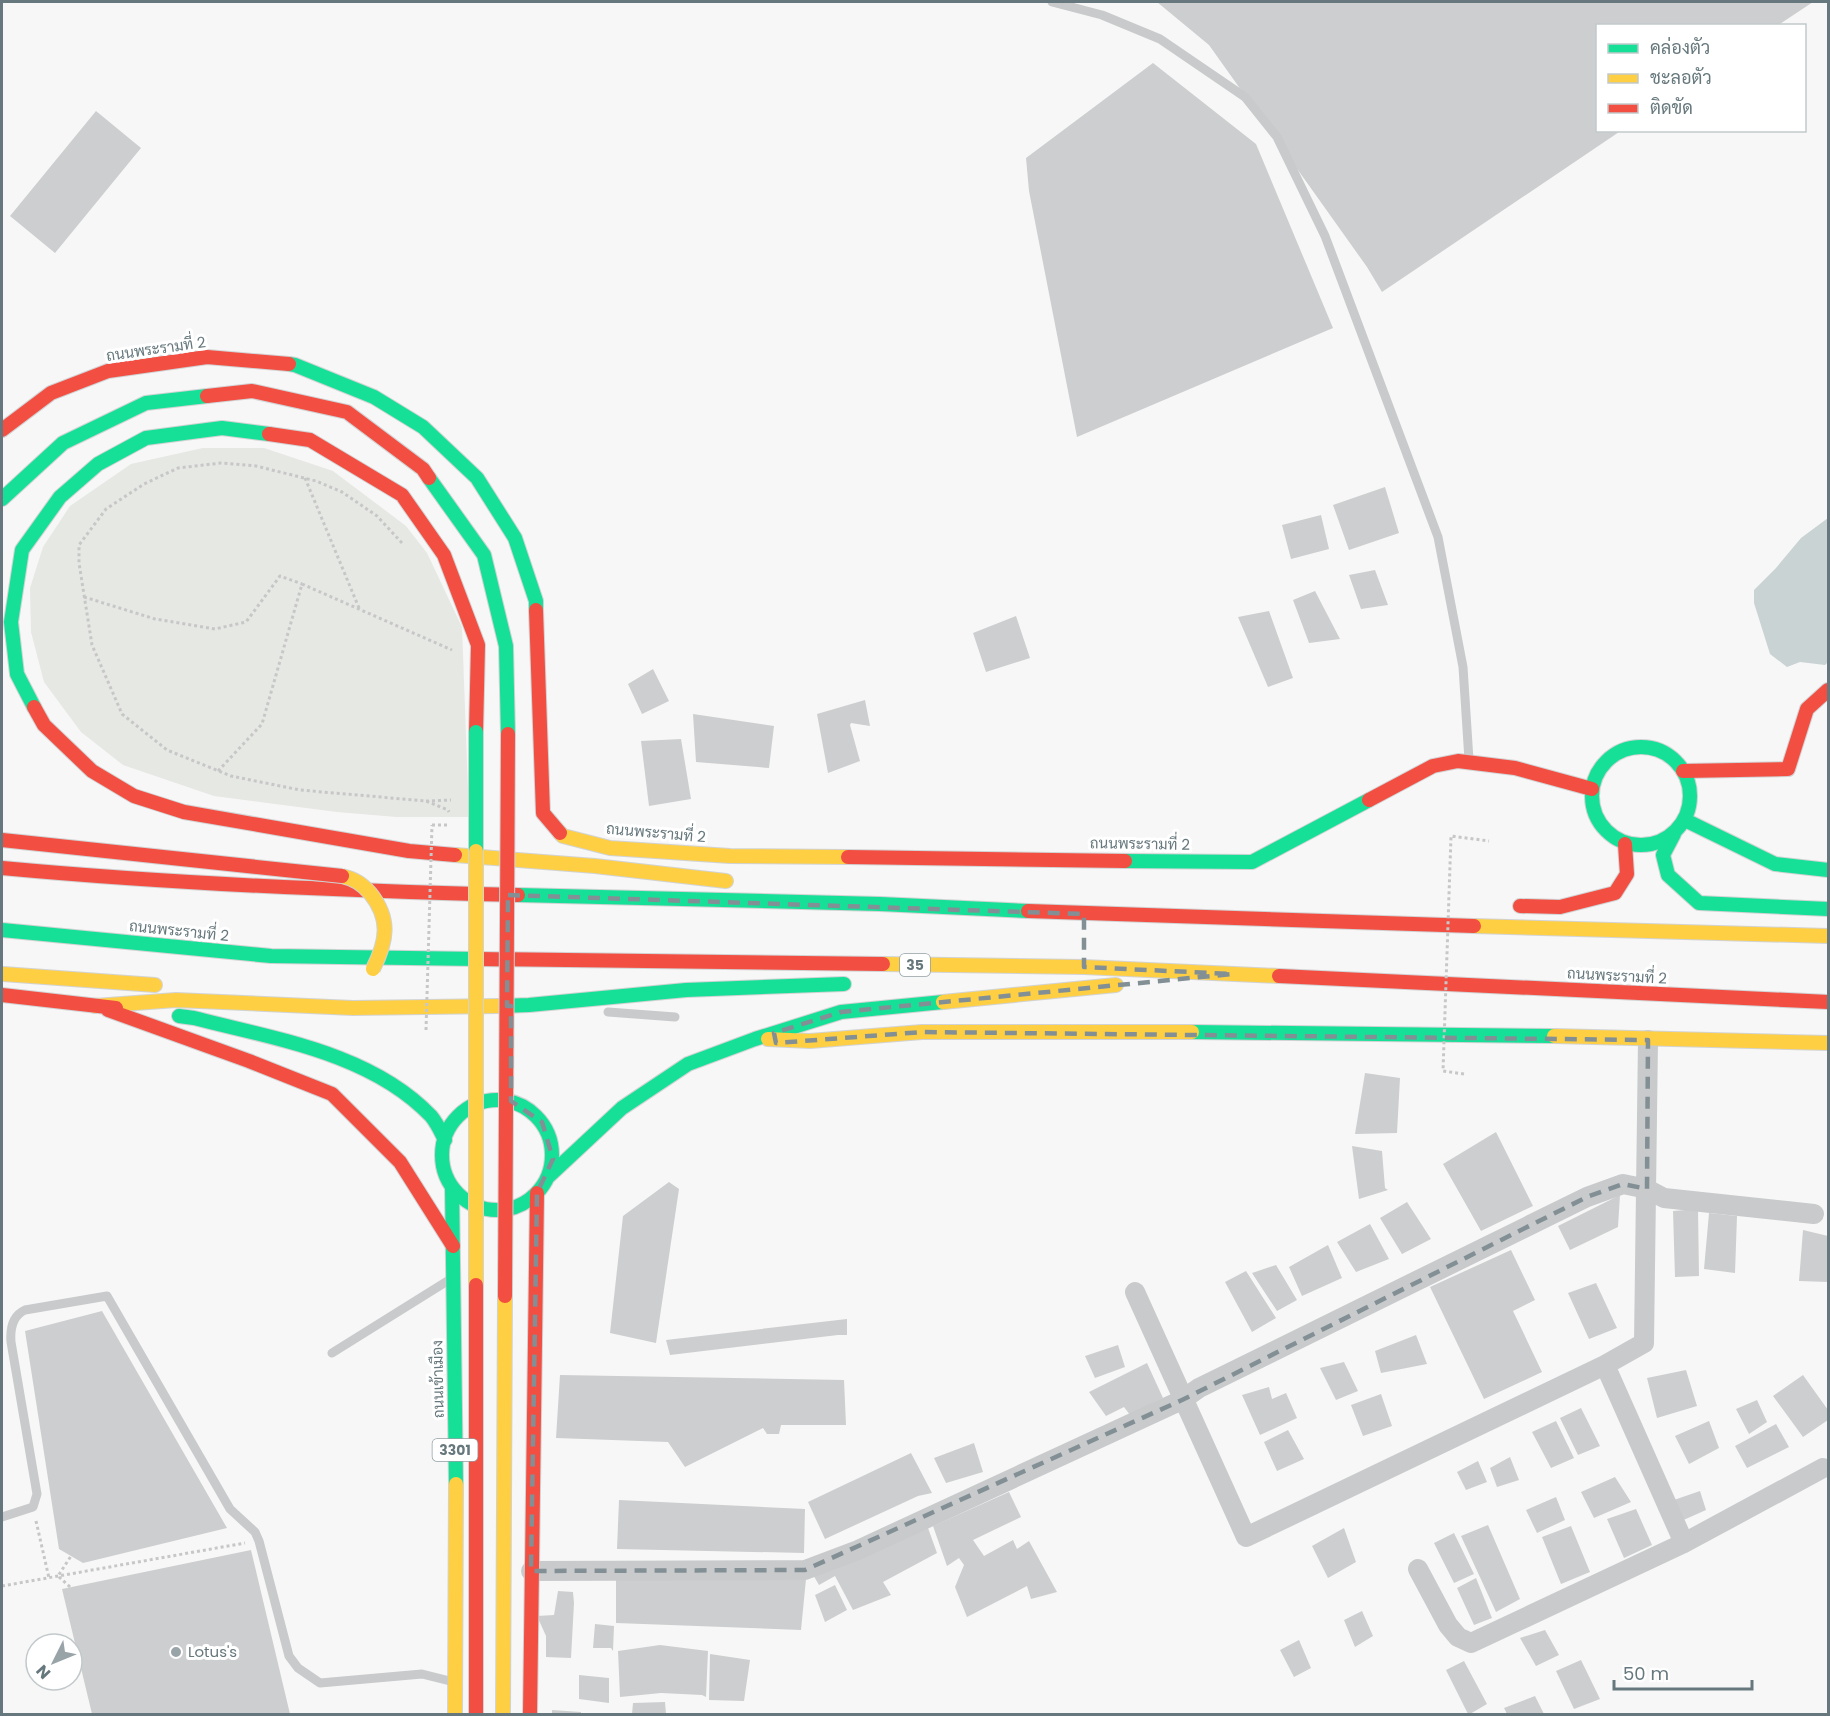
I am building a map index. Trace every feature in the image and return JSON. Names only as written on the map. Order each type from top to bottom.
[{"type":"main road","name":"ถนนพระรามที่ 2","points":[[2,430],[51,393],[108,371],[207,357],[295,365],[374,397],[423,427],[477,478],[515,538],[536,601],[543,813],[563,836],[610,848],[730,856],[1252,862],[1433,766],[1458,761],[1515,768],[1592,789]]},
{"type":"main road","points":[[2,499],[63,443],[146,403],[252,391],[347,412],[423,468],[484,555],[506,646],[508,734],[503,1714]]},
{"type":"main road","points":[[476,1714],[476,732],[478,645],[444,555],[402,495],[310,440],[222,428],[146,438],[98,464],[60,497],[22,550],[11,622],[16,674],[44,725],[92,771],[134,796],[184,813],[409,851],[596,866],[744,883]]},
{"type":"main road","points":[[1683,771],[1788,769],[1807,709],[1828,690]]},
{"type":"main road","points":[[1674,834],[1660,843],[1642,846],[1625,844],[1610,835],[1599,822],[1592,806],[1592,789],[1597,772],[1608,759],[1623,750],[1640,747],[1657,749],[1672,758],[1683,771],[1690,786],[1690,804],[1685,820],[1674,834],[1664,855],[1668,875],[1699,903],[1828,909]]},
{"type":"main road","points":[[1685,820],[1775,864],[1828,870]]},
{"type":"main road","points":[[2,840],[310,871],[338,875],[359,882],[380,906],[385,922],[382,953],[372,971],[365,977]]},
{"type":"main road","points":[[1504,906],[1560,907],[1615,892],[1627,874],[1625,844]]},
{"type":"main road","points":[[2,868],[99,877],[350,891],[880,904],[1084,919],[1297,920],[1828,936]]},
{"type":"main road","points":[[778,888],[880,904]]},
{"type":"main road","points":[[1297,920],[1367,910]]},
{"type":"main road","name":"ถนนพระรามที่ 2","points":[[2,930],[271,956],[1084,961],[1232,974],[1828,1002]]},
{"type":"main road","points":[[921,978],[1084,961]]},
{"type":"main road","points":[[2,974],[314,996],[340,994]]},
{"type":"main road","points":[[452,1186],[464,1198],[477,1206],[494,1210],[510,1209],[525,1203],[537,1193],[548,1177],[622,1108],[688,1064],[755,1039],[841,1012],[1232,974]]},
{"type":"main road","points":[[95,1006],[176,1000],[353,1008],[511,1006],[686,990],[862,982]]},
{"type":"main road","points":[[2,995],[194,1018],[329,1054],[393,1084],[432,1117],[445,1140]]},
{"type":"main road","points":[[95,1006],[332,1094],[400,1162],[453,1246]]},
{"type":"main road","points":[[511,1006],[511,1101]]},
{"type":"main road","points":[[473,1007],[473,1104],[492,1099],[511,1101],[528,1109],[542,1122],[551,1139],[553,1159],[548,1177]]},
{"type":"main road","points":[[755,1039],[810,1041],[922,1032],[1116,1031],[1534,1036],[1828,1043]]},
{"type":"main road","name":"ถนนเข้าเมือง","points":[[455,1714],[452,1186],[444,1169],[442,1150],[447,1131],[458,1116],[473,1104]]},
{"type":"main road","points":[[530,1714],[537,1193]]},
{"type":"street","points":[[1134,1292],[1246,1537],[1605,1365],[1644,1343],[1648,1040]]},
{"type":"street","points":[[531,1571],[805,1570],[858,1550],[1182,1400],[1199,1388],[1587,1197],[1623,1184],[1647,1189],[1664,1198],[1814,1214]]},
{"type":"street","points":[[1605,1365],[1684,1542]]},
{"type":"street","points":[[1418,1569],[1448,1625],[1458,1637],[1470,1643],[1684,1542],[1823,1468]]},
{"type":"lane","points":[[1052,2],[1102,15],[1160,39],[1245,97],[1277,137],[1325,236],[1438,537],[1463,667],[1469,763]]},
{"type":"lane","points":[[529,1005],[585,1010]]},
{"type":"lane","points":[[596,1011],[675,1017]]},
{"type":"lane","points":[[332,1353],[453,1278]]},
{"type":"lane","points":[[2,1517],[33,1507],[37,1494],[10,1331],[19,1313],[25,1310],[107,1296],[230,1509],[255,1532],[289,1656],[298,1668],[320,1683],[422,1674],[456,1682]]},
{"type":"lane","points":[[2,1354],[13,1352]]},
{"type":"path","points":[[408,551],[377,516],[342,492],[316,481],[256,465],[221,463],[178,468],[144,484],[106,509],[79,545],[79,564],[92,645],[123,714],[167,750],[231,776],[300,790],[426,801],[461,800]]},
{"type":"path","points":[[305,478],[359,610]]},
{"type":"path","points":[[84,597],[155,619],[215,628],[246,622],[280,576],[454,651],[452,644]]},
{"type":"path","points":[[218,771],[262,724],[302,585]]},
{"type":"path","points":[[426,801],[448,810],[450,825],[432,825],[426,1030]]},
{"type":"path","points":[[1464,1074],[1443,1071],[1451,836],[1489,841]]},
{"type":"path","points":[[33,1507],[48,1578]]},
{"type":"path","points":[[2,1586],[259,1541]]},
{"type":"path","points":[[58,1576],[71,1556]]},
{"type":"path","points":[[58,1576],[70,1587]]},
{"type":"highlighted area","points":[[508,895],[1084,914],[1084,967],[1232,974],[841,1012],[774,1033],[776,1043],[922,1032],[1648,1040],[1647,1189],[1623,1184],[1587,1197],[1182,1400],[805,1570],[531,1571],[537,1193],[553,1159],[542,1122],[511,1101],[511,1006],[507,1006]]},
{"type":"shaded area","points":[[203,448],[264,448],[333,471],[406,526],[427,553],[462,627],[469,817],[397,817],[337,812],[214,796],[123,765],[81,732],[44,682],[31,632],[30,588],[43,547],[70,506],[131,464]]},
{"type":"shaded area","points":[[1828,518],[1828,662],[1825,665],[1800,662],[1787,667],[1770,654],[1754,603],[1754,590],[1801,538]]},
{"type":"building","points":[[1157,2],[1813,2],[1780,24],[1596,24],[1596,132],[1619,132],[1382,292],[1367,267],[1209,45]]},
{"type":"building","points":[[1153,63],[1256,144],[1333,328],[1077,437],[1029,191],[1026,158]]},
{"type":"building","points":[[96,111],[141,148],[55,253],[10,216]]},
{"type":"building","points":[[1385,487],[1399,533],[1349,550],[1333,505]]},
{"type":"building","points":[[1321,515],[1329,549],[1291,559],[1282,525]]},
{"type":"building","points":[[1375,570],[1388,605],[1361,609],[1349,575]]},
{"type":"building","points":[[1315,591],[1340,639],[1309,643],[1293,600]]},
{"type":"building","points":[[1269,611],[1293,678],[1268,687],[1238,617]]},
{"type":"building","points":[[1016,616],[1030,658],[986,672],[973,633]]},
{"type":"building","points":[[653,669],[669,701],[642,714],[628,684]]},
{"type":"building","points":[[865,700],[870,726],[851,723],[850,725],[860,761],[828,773],[817,714]]},
{"type":"building","points":[[693,714],[774,726],[769,768],[696,762]]},
{"type":"building","points":[[681,739],[691,799],[649,806],[641,741]]},
{"type":"building","points":[[1365,1073],[1400,1078],[1397,1133],[1355,1134]]},
{"type":"building","points":[[1496,1132],[1533,1206],[1481,1231],[1443,1164]]},
{"type":"building","points":[[1352,1146],[1382,1151],[1385,1188],[1388,1190],[1359,1199]]},
{"type":"building","points":[[669,1182],[679,1189],[656,1343],[610,1333],[623,1216]]},
{"type":"building","points":[[1620,1195],[1618,1227],[1570,1250],[1558,1226]]},
{"type":"building","points":[[1407,1202],[1431,1239],[1402,1254],[1380,1218]]},
{"type":"building","points":[[1698,1209],[1699,1276],[1675,1277],[1673,1211]]},
{"type":"building","points":[[1709,1213],[1737,1216],[1735,1273],[1704,1269]]},
{"type":"building","points":[[1370,1224],[1389,1259],[1356,1272],[1337,1242]]},
{"type":"building","points":[[1803,1230],[1828,1236],[1828,1282],[1799,1281]]},
{"type":"building","points":[[1328,1245],[1342,1278],[1302,1296],[1289,1267]]},
{"type":"building","points":[[1511,1250],[1535,1300],[1513,1311],[1542,1372],[1484,1399],[1430,1287]]},
{"type":"building","points":[[1276,1265],[1297,1300],[1277,1311],[1252,1273]]},
{"type":"building","points":[[1246,1271],[1276,1318],[1252,1332],[1225,1282]]},
{"type":"building","points":[[1596,1283],[1617,1328],[1589,1339],[1568,1293]]},
{"type":"building","points":[[102,1311],[227,1528],[83,1563],[59,1549],[25,1331]]},
{"type":"building","points":[[847,1319],[847,1335],[670,1355],[666,1340]]},
{"type":"building","points":[[1416,1335],[1427,1364],[1381,1373],[1375,1351]]},
{"type":"building","points":[[1118,1345],[1125,1367],[1095,1378],[1085,1356]]},
{"type":"building","points":[[1344,1362],[1358,1391],[1336,1400],[1320,1368]]},
{"type":"building","points":[[1147,1363],[1163,1398],[1130,1415],[1124,1407],[1106,1416],[1089,1392]]},
{"type":"building","points":[[1686,1370],[1697,1406],[1657,1418],[1647,1378]]},
{"type":"building","points":[[560,1375],[844,1380],[846,1425],[781,1425],[779,1434],[767,1434],[763,1428],[685,1467],[668,1442],[556,1438]]},
{"type":"building","points":[[1803,1375],[1828,1410],[1828,1420],[1803,1437],[1773,1396]]},
{"type":"building","points":[[1269,1387],[1272,1399],[1286,1393],[1297,1418],[1260,1435],[1242,1395]]},
{"type":"building","points":[[1381,1394],[1392,1426],[1363,1436],[1351,1405]]},
{"type":"building","points":[[1757,1400],[1767,1422],[1749,1434],[1736,1409]]},
{"type":"building","points":[[1581,1408],[1600,1446],[1578,1455],[1560,1418]]},
{"type":"building","points":[[1556,1421],[1574,1458],[1551,1468],[1532,1432]]},
{"type":"building","points":[[1709,1421],[1719,1448],[1689,1464],[1675,1436]]},
{"type":"building","points":[[1776,1424],[1789,1447],[1747,1468],[1735,1446]]},
{"type":"building","points":[[1288,1430],[1304,1459],[1277,1471],[1264,1442]]},
{"type":"building","points":[[974,1443],[983,1472],[946,1483],[934,1458]]},
{"type":"building","points":[[911,1453],[932,1493],[918,1496],[825,1539],[808,1502]]},
{"type":"building","points":[[1510,1457],[1519,1480],[1497,1487],[1490,1468]]},
{"type":"building","points":[[1478,1461],[1487,1482],[1466,1490],[1457,1472]]},
{"type":"building","points":[[1615,1477],[1631,1502],[1594,1518],[1581,1492]]},
{"type":"building","points":[[1700,1491],[1706,1510],[1679,1522],[1671,1501]]},
{"type":"building","points":[[1009,1492],[1021,1517],[973,1540],[984,1556],[1013,1540],[1017,1549],[1029,1541],[1057,1592],[1031,1599],[1027,1586],[967,1617],[955,1587],[964,1565],[959,1558],[947,1566],[933,1526]]},
{"type":"building","points":[[1556,1497],[1565,1520],[1537,1533],[1526,1510]]},
{"type":"building","points":[[619,1500],[805,1509],[804,1553],[617,1549]]},
{"type":"building","points":[[1636,1509],[1652,1545],[1624,1558],[1607,1519]]},
{"type":"building","points":[[1488,1525],[1520,1599],[1496,1612],[1461,1536]]},
{"type":"building","points":[[1571,1526],[1590,1572],[1561,1584],[1542,1537]]},
{"type":"building","points":[[928,1528],[937,1553],[883,1582],[891,1595],[853,1610],[835,1576],[819,1585],[812,1573]]},
{"type":"building","points":[[1344,1528],[1356,1562],[1328,1578],[1312,1546]]},
{"type":"building","points":[[1454,1533],[1474,1574],[1454,1583],[1434,1543]]},
{"type":"building","name":"Lotus's","points":[[251,1550],[290,1714],[92,1714],[84,1681],[84,1632],[72,1632],[62,1589]]},
{"type":"building","points":[[616,1576],[806,1579],[801,1630],[616,1623]]},
{"type":"building","points":[[1476,1578],[1492,1618],[1474,1625],[1457,1588]]},
{"type":"building","points":[[835,1585],[847,1610],[825,1622],[815,1595]]},
{"type":"building","points":[[558,1591],[573,1592],[571,1658],[546,1657],[546,1636],[537,1616],[554,1615]]},
{"type":"building","points":[[1362,1611],[1373,1636],[1355,1647],[1344,1620]]},
{"type":"building","points":[[595,1624],[614,1626],[613,1651],[611,1648],[593,1648]]},
{"type":"building","points":[[1545,1630],[1559,1655],[1536,1666],[1520,1638]]},
{"type":"building","points":[[1299,1640],[1311,1668],[1294,1677],[1280,1650]]},
{"type":"building","points":[[660,1645],[708,1651],[706,1697],[661,1693],[620,1697],[618,1651]]},
{"type":"building","points":[[710,1654],[750,1660],[744,1701],[709,1700]]},
{"type":"building","points":[[1581,1660],[1600,1699],[1574,1709],[1556,1671]]},
{"type":"building","points":[[1464,1661],[1487,1704],[1470,1714],[1446,1670]]},
{"type":"building","points":[[579,1675],[609,1678],[609,1703],[579,1699]]},
{"type":"building","points":[[1535,1696],[1544,1714],[1507,1714],[1504,1708]]},
{"type":"building","points":[[665,1702],[666,1714],[632,1714],[633,1703]]},
{"type":"building","points":[[552,1710],[581,1712],[581,1714],[552,1714]]},
{"type":"traffic: fast","points":[[289,364],[374,397],[423,427],[477,478],[515,538],[536,601],[536,610]]},
{"type":"traffic: fast","points":[[2,499],[63,443],[146,403],[207,396]]},
{"type":"traffic: fast","points":[[34,707],[17,674],[11,622],[22,550],[60,497],[98,464],[146,438],[222,428],[269,434]]},
{"type":"traffic: fast","points":[[429,478],[484,555],[506,646],[508,734]]},
{"type":"traffic: fast","points":[[476,732],[476,851]]},
{"type":"traffic: fast","points":[[1641,747],[1660,751],[1676,761],[1686,777],[1690,796],[1686,815],[1676,831],[1660,841],[1641,845],[1622,841],[1606,831],[1596,815],[1592,796],[1596,777],[1606,761],[1622,751],[1641,747]]},
{"type":"traffic: fast","points":[[1125,861],[1252,862],[1369,800]]},
{"type":"traffic: fast","points":[[1685,820],[1775,864],[1828,870]]},
{"type":"traffic: fast","points":[[1674,834],[1663,855],[1668,875],[1699,903],[1828,909]]},
{"type":"traffic: fast","points":[[518,895],[880,904],[1028,911]]},
{"type":"traffic: fast","points":[[2,930],[271,956],[478,959]]},
{"type":"traffic: fast","points":[[498,1006],[686,990],[844,984]]},
{"type":"traffic: fast","points":[[548,1177],[622,1108],[688,1064],[755,1039],[841,1012],[943,1002]]},
{"type":"traffic: fast","points":[[179,1016],[289,1042],[351,1063],[380,1077],[407,1095],[431,1116],[445,1140]]},
{"type":"traffic: fast","points":[[1192,1032],[1554,1036]]},
{"type":"traffic: fast","points":[[497,1100],[518,1104],[536,1116],[548,1134],[552,1155],[548,1176],[536,1194],[518,1206],[497,1210],[476,1206],[458,1194],[446,1176],[442,1155],[446,1134],[458,1116],[476,1104],[497,1100]]},
{"type":"traffic: fast","points":[[452,1187],[456,1484]]},
{"type":"traffic: slow","points":[[560,833],[563,836],[610,848],[730,856],[848,857]]},
{"type":"traffic: slow","points":[[476,851],[476,1285]]},
{"type":"traffic: slow","points":[[455,855],[595,866],[726,881]]},
{"type":"traffic: slow","points":[[342,876],[364,887],[381,912],[385,930],[384,940],[373,969]]},
{"type":"traffic: slow","points":[[1474,926],[1828,936]]},
{"type":"traffic: slow","points":[[883,964],[1084,967],[1279,976]]},
{"type":"traffic: slow","points":[[3,974],[155,985]]},
{"type":"traffic: slow","points":[[943,1002],[1116,985]]},
{"type":"traffic: slow","points":[[95,1006],[176,1000],[353,1008],[498,1006]]},
{"type":"traffic: slow","points":[[768,1039],[810,1041],[922,1032],[1192,1032]]},
{"type":"traffic: slow","points":[[1554,1036],[1828,1043]]},
{"type":"traffic: slow","points":[[503,1714],[505,1296]]},
{"type":"traffic: slow","points":[[455,1714],[456,1484]]},
{"type":"traffic: jam","points":[[2,430],[51,393],[108,371],[207,357],[289,364]]},
{"type":"traffic: jam","points":[[207,396],[252,391],[347,412],[423,469],[429,478]]},
{"type":"traffic: jam","points":[[269,434],[310,440],[402,495],[444,555],[478,645],[476,732]]},
{"type":"traffic: jam","points":[[536,610],[543,813],[560,833]]},
{"type":"traffic: jam","points":[[1683,771],[1788,769],[1807,709],[1828,690]]},
{"type":"traffic: jam","points":[[34,707],[44,725],[92,771],[134,796],[184,812],[409,851],[455,855]]},
{"type":"traffic: jam","points":[[505,1296],[508,734]]},
{"type":"traffic: jam","points":[[1369,800],[1433,766],[1458,761],[1515,768],[1592,789]]},
{"type":"traffic: jam","points":[[2,840],[342,876]]},
{"type":"traffic: jam","points":[[1520,906],[1560,907],[1615,893],[1627,874],[1625,844]]},
{"type":"traffic: jam","points":[[848,857],[1125,861]]},
{"type":"traffic: jam","points":[[2,868],[260,886],[518,895]]},
{"type":"traffic: jam","points":[[1028,911],[1474,926]]},
{"type":"traffic: jam","points":[[478,959],[883,964]]},
{"type":"traffic: jam","points":[[1279,976],[1828,1002]]},
{"type":"traffic: jam","points":[[2,995],[116,1008]]},
{"type":"traffic: jam","points":[[108,1010],[332,1094],[400,1162],[453,1246]]},
{"type":"traffic: jam","points":[[530,1714],[537,1193]]},
{"type":"traffic: jam","points":[[476,1285],[476,1714]]},
{"type":"place","name":"Lotus's","points":[[176,1652]]}]
